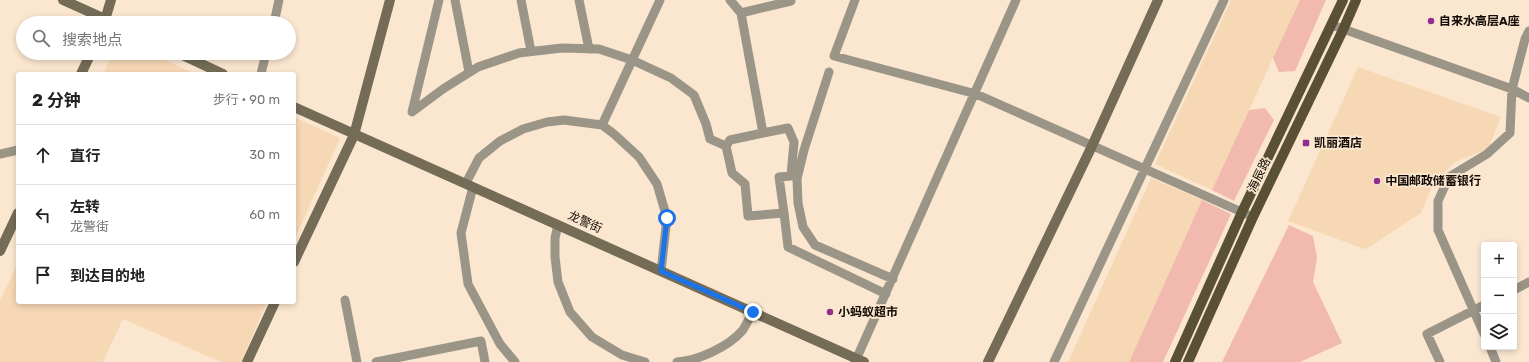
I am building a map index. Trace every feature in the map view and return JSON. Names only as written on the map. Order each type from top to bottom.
[{"type":"main road","name":"海辰路","points":[[1175,362],[1242,212],[1343,0]]},
{"type":"main road","name":"海辰路","points":[[1188,362],[1253,217],[1344,30],[1356,0]]},
{"type":"street","points":[[63,0],[96,16]]},
{"type":"street","points":[[109,16],[111,0]]},
{"type":"street","points":[[276,16],[279,0]]},
{"type":"street","points":[[296,258],[354,135],[390,0]]},
{"type":"street","points":[[439,0],[412,112],[442,89],[478,67],[519,53],[562,48],[599,49],[632,60],[671,78],[694,95],[706,124],[710,139],[726,146]]},
{"type":"street","points":[[455,0],[469,72]]},
{"type":"street","points":[[521,0],[531,51]]},
{"type":"street","points":[[579,0],[589,49]]},
{"type":"street","points":[[602,126],[660,0]]},
{"type":"street","points":[[730,0],[741,13],[763,133]]},
{"type":"street","points":[[741,13],[791,1],[790,0]]},
{"type":"street","points":[[855,0],[834,56],[976,94],[1253,217]]},
{"type":"street","points":[[859,361],[892,279],[976,94],[1016,0]]},
{"type":"street","points":[[988,362],[1092,146],[1158,0]]},
{"type":"street","points":[[1054,362],[1224,0]]},
{"type":"street","points":[[1332,25],[1512,89],[1529,98]]},
{"type":"street","points":[[1481,327],[1438,230],[1438,201],[1449,177],[1487,154],[1510,133],[1512,89],[1524,39],[1529,31]]},
{"type":"street","points":[[82,72],[88,60]]},
{"type":"street","points":[[193,60],[219,72]]},
{"type":"street","points":[[261,72],[264,60]]},
{"type":"street","points":[[829,72],[804,150],[797,179],[798,203],[803,227],[815,245],[892,279]]},
{"type":"street","name":"龙警街","points":[[296,108],[753,312],[859,361]]},
{"type":"street","points":[[515,362],[500,344],[468,284],[461,233],[469,185],[479,158],[500,141],[522,129],[547,122],[564,120],[602,126],[614,134],[639,157],[656,184],[667,218],[661,271]]},
{"type":"street","points":[[784,213],[748,216],[745,184],[732,173],[726,146],[730,140],[788,128],[794,142],[791,176],[779,177],[784,213],[788,248],[886,294]]},
{"type":"street","points":[[0,154],[16,150]]},
{"type":"street","points":[[0,251],[16,217]]},
{"type":"street","points":[[558,225],[555,238],[558,282],[570,312],[592,337],[621,359],[645,362]]},
{"type":"street","points":[[1517,288],[1529,282]]},
{"type":"street","points":[[345,300],[357,362]]},
{"type":"street","points":[[247,362],[274,304]]},
{"type":"street","points":[[1440,362],[1427,334],[1481,306]]},
{"type":"street","points":[[677,362],[688,362],[720,348],[741,332],[753,312]]},
{"type":"street","points":[[376,362],[481,341],[494,332]]},
{"type":"street","points":[[481,341],[485,362]]},
{"type":"street","points":[[1491,350],[1496,362]]},
{"type":"shaded area","points":[[1231,0],[1300,0],[1212,190],[1155,164]]},
{"type":"shaded area","points":[[1300,0],[1326,0],[1295,71],[1279,72],[1273,58]]},
{"type":"shaded area","points":[[110,60],[165,60],[192,72],[104,72]]},
{"type":"shaded area","points":[[1358,67],[1501,117],[1488,149],[1455,162],[1433,185],[1421,213],[1368,248],[1364,249],[1288,221]]},
{"type":"shaded area","points":[[1265,108],[1274,120],[1234,201],[1212,190],[1249,110]]},
{"type":"shaded area","points":[[296,118],[340,138],[296,237]]},
{"type":"shaded area","points":[[1151,178],[1202,200],[1129,362],[1068,362]]},
{"type":"shaded area","points":[[1202,200],[1231,214],[1163,362],[1129,362]]},
{"type":"shaded area","points":[[1289,225],[1313,236],[1317,258],[1313,282],[1342,343],[1300,362],[1222,362]]},
{"type":"shaded area","points":[[16,266],[16,304],[266,304],[241,362],[221,362],[123,319],[103,362],[0,362],[0,301]]},
{"type":"place","name":"自来水高层A座","points":[[1431,21]]},
{"type":"place","name":"凯丽酒店","points":[[1306,143]]},
{"type":"place","name":"中国邮政储蓄银行","points":[[1377,181]]},
{"type":"place","name":"小蚂蚁超市","points":[[830,312]]},
{"type":"route","points":[[667,218],[661,271],[753,312]]}]
